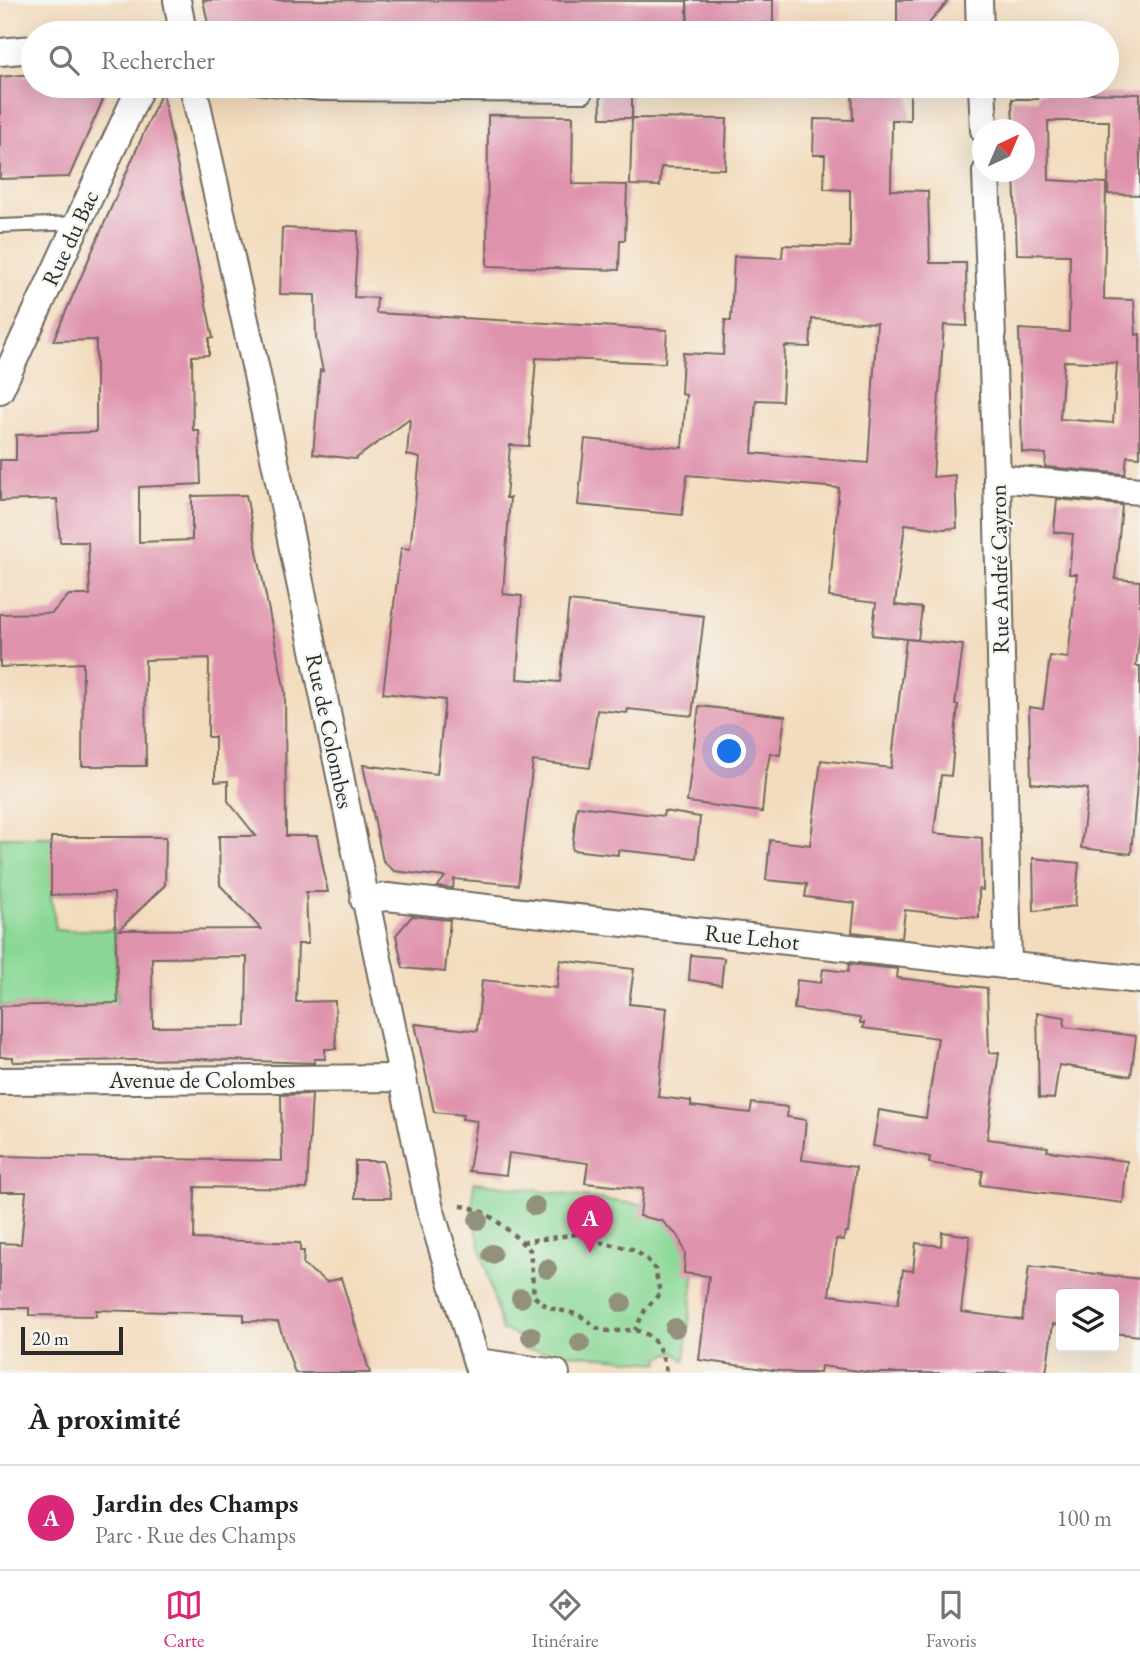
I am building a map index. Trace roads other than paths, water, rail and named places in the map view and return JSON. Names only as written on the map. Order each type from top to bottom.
[{"type":"street","points":[[177,0],[178,21]]},
{"type":"street","points":[[979,0],[980,21]]},
{"type":"street","points":[[0,52],[21,49]]},
{"type":"street","name":"Rue du Bac","points":[[0,390],[135,98]]},
{"type":"street","name":"Rue de Colombes","points":[[196,98],[256,370],[429,1205],[478,1368]]},
{"type":"street","points":[[983,98],[984,119]]},
{"type":"street","name":"Rue André Cayron","points":[[986,182],[997,478],[1008,966]]},
{"type":"street","points":[[997,478],[1140,491]]},
{"type":"street","name":"Rue Lehot","points":[[364,900],[387,897],[1140,980]]},
{"type":"street","name":"Avenue de Colombes","points":[[0,1081],[403,1079]]},
{"type":"street","points":[[478,1368],[556,1373]]},
{"type":"lane","points":[[0,226],[77,223]]},
{"type":"place","name":"Jardin des Champs","points":[[590,1253]]}]
